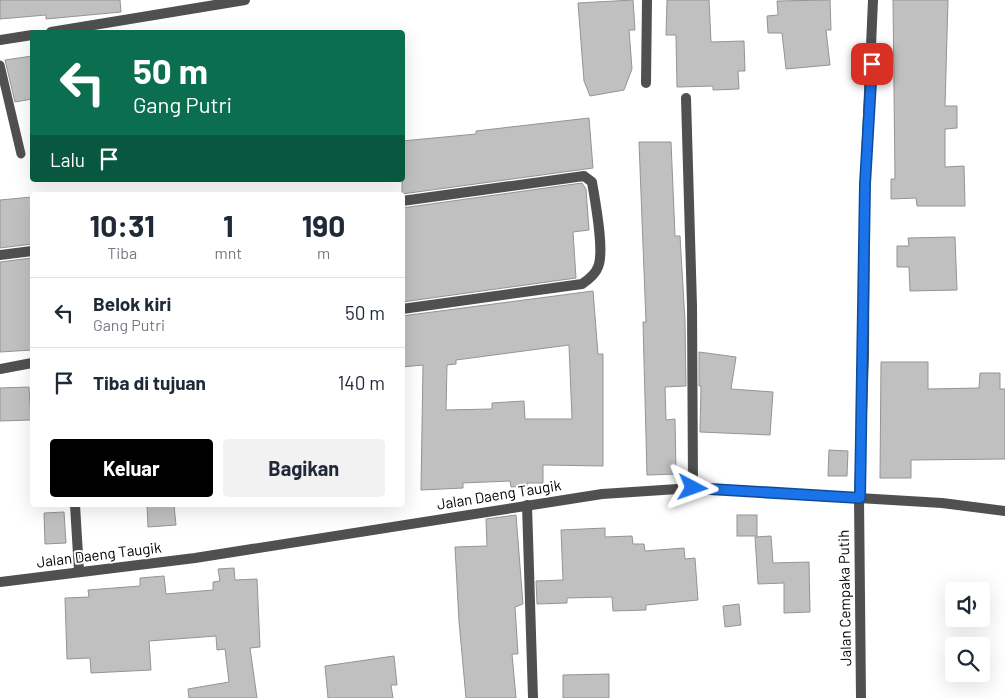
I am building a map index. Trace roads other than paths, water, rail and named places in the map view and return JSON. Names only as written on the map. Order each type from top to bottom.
[{"type":"street","points":[[62,30],[215,2],[245,0]]},
{"type":"street","points":[[646,83],[647,0]]},
{"type":"street","name":"Jalan Cempaka Putih","points":[[861,698],[860,498],[865,184],[874,0]]},
{"type":"street","points":[[0,40],[30,35]]},
{"type":"street","points":[[686,98],[692,306],[693,488]]},
{"type":"street","points":[[405,201],[584,176],[592,182],[599,236],[599,266],[594,274],[582,284],[405,310]]},
{"type":"street","points":[[0,256],[30,251]]},
{"type":"street","points":[[0,369],[30,364]]},
{"type":"street","name":"Jalan Daeng Taugik","points":[[0,582],[195,558],[602,494],[693,488],[942,504],[1005,511]]},
{"type":"street","points":[[527,505],[533,698]]},
{"type":"street","points":[[75,507],[78,571]]},
{"type":"lane","points":[[0,65],[21,154]]}]
